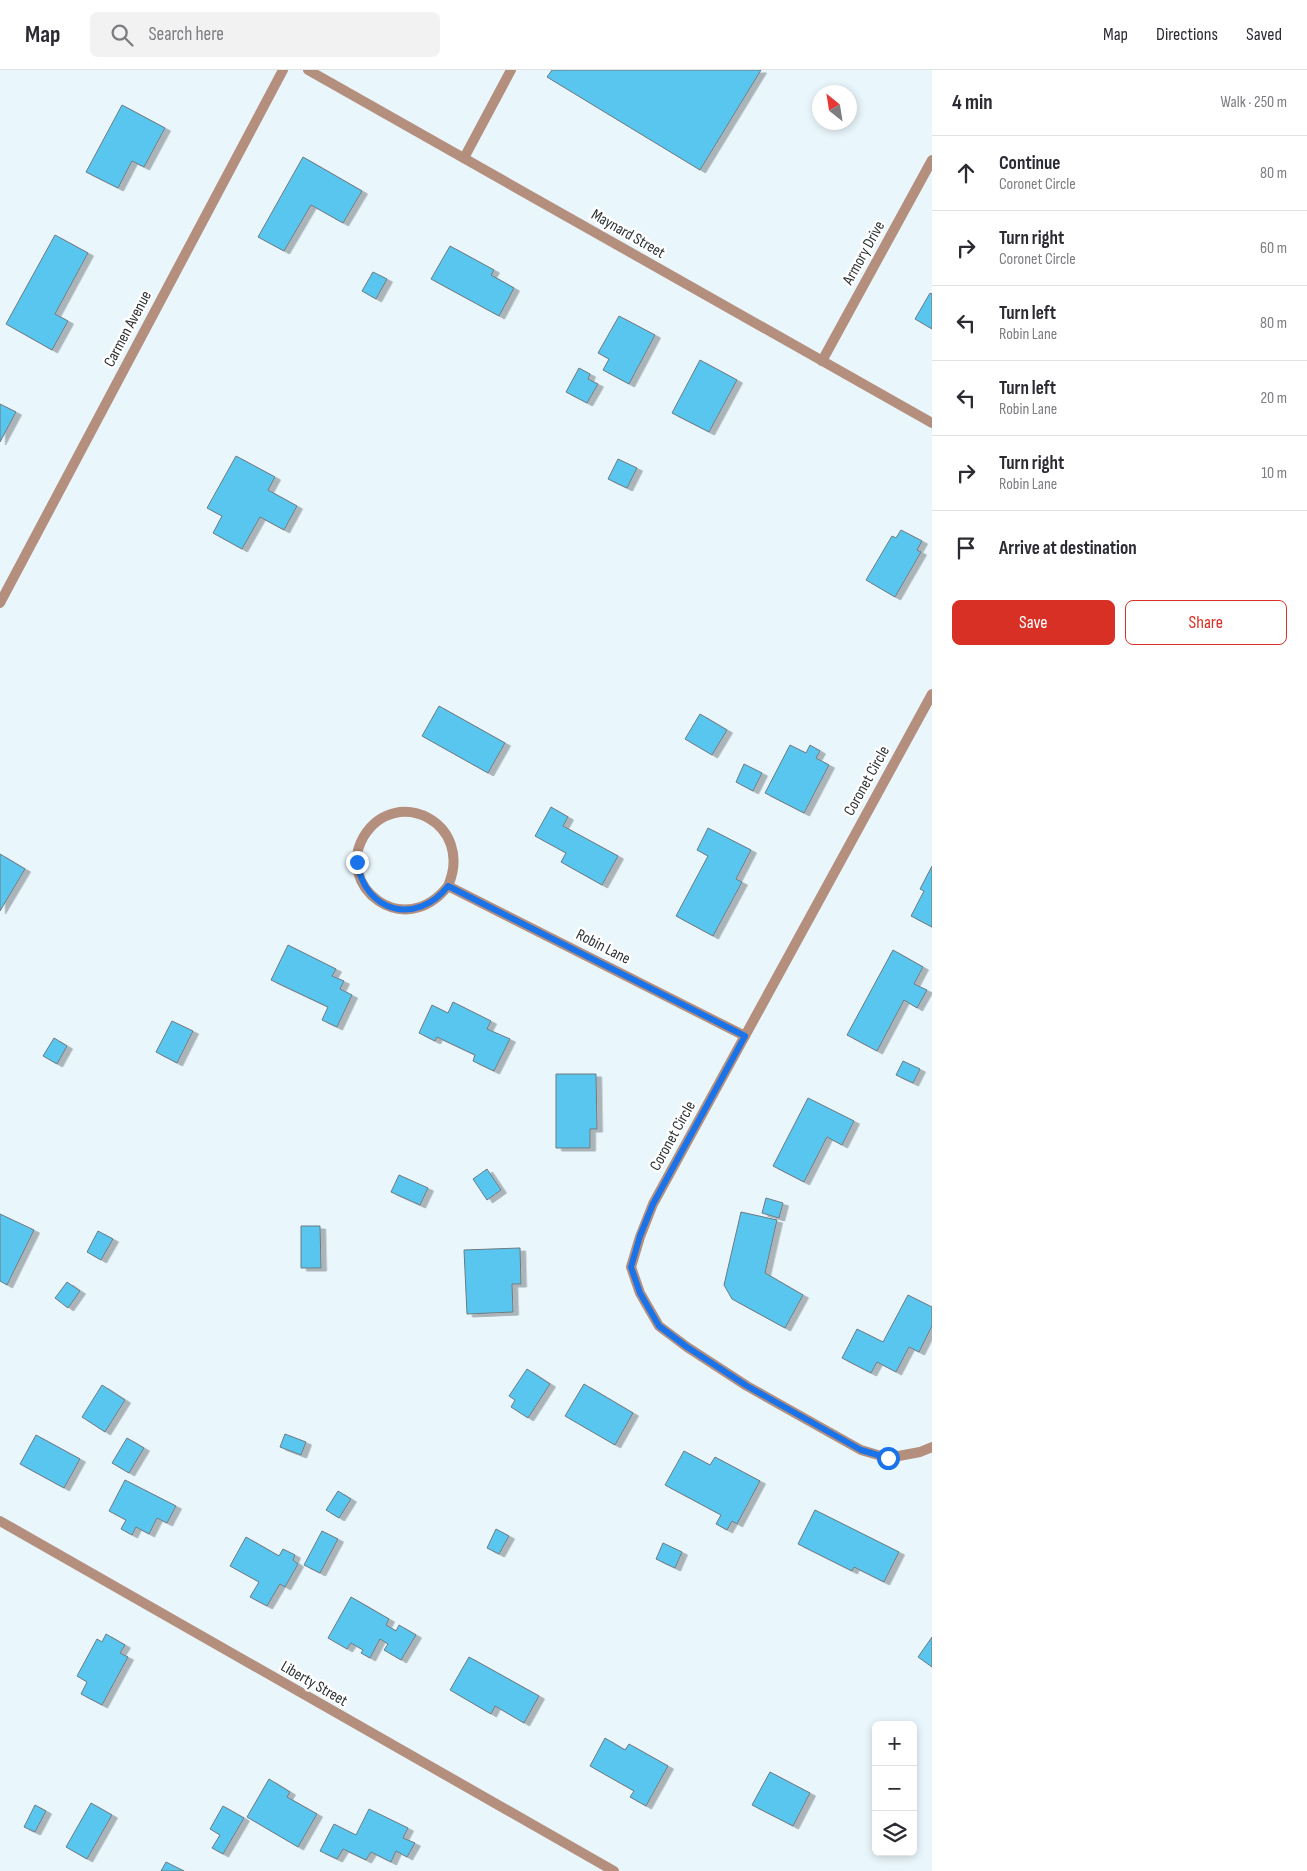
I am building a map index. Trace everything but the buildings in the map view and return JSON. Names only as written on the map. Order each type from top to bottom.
[{"type":"street","name":"Carmen Avenue","points":[[0,603],[283,70]]},
{"type":"street","name":"Maynard Street","points":[[308,70],[932,423]]},
{"type":"street","points":[[464,158],[511,70]]},
{"type":"street","name":"Armory Drive","points":[[822,361],[932,160]]},
{"type":"street","name":"Coronet Circle","points":[[932,694],[650,1212],[640,1236],[631,1267],[640,1293],[659,1326],[687,1347],[747,1386],[861,1450],[888,1458],[920,1452],[932,1447]]},
{"type":"street","points":[[405,812],[419,814],[430,819],[441,826],[453,849],[455,861],[453,874],[448,886],[440,896],[419,908],[406,910],[382,904],[364,886],[359,874],[357,862],[363,838],[371,827],[381,819],[393,814],[405,812]]},
{"type":"street","name":"Robin Lane","points":[[448,886],[745,1036]]},
{"type":"street","name":"Liberty Street","points":[[0,1521],[614,1871]]},
{"type":"route","points":[[357,862],[364,886],[382,904],[406,910],[419,908],[440,896],[448,886],[745,1036],[653,1204],[640,1236],[631,1267],[640,1293],[659,1326],[687,1347],[747,1386],[861,1450],[888,1458]]}]
